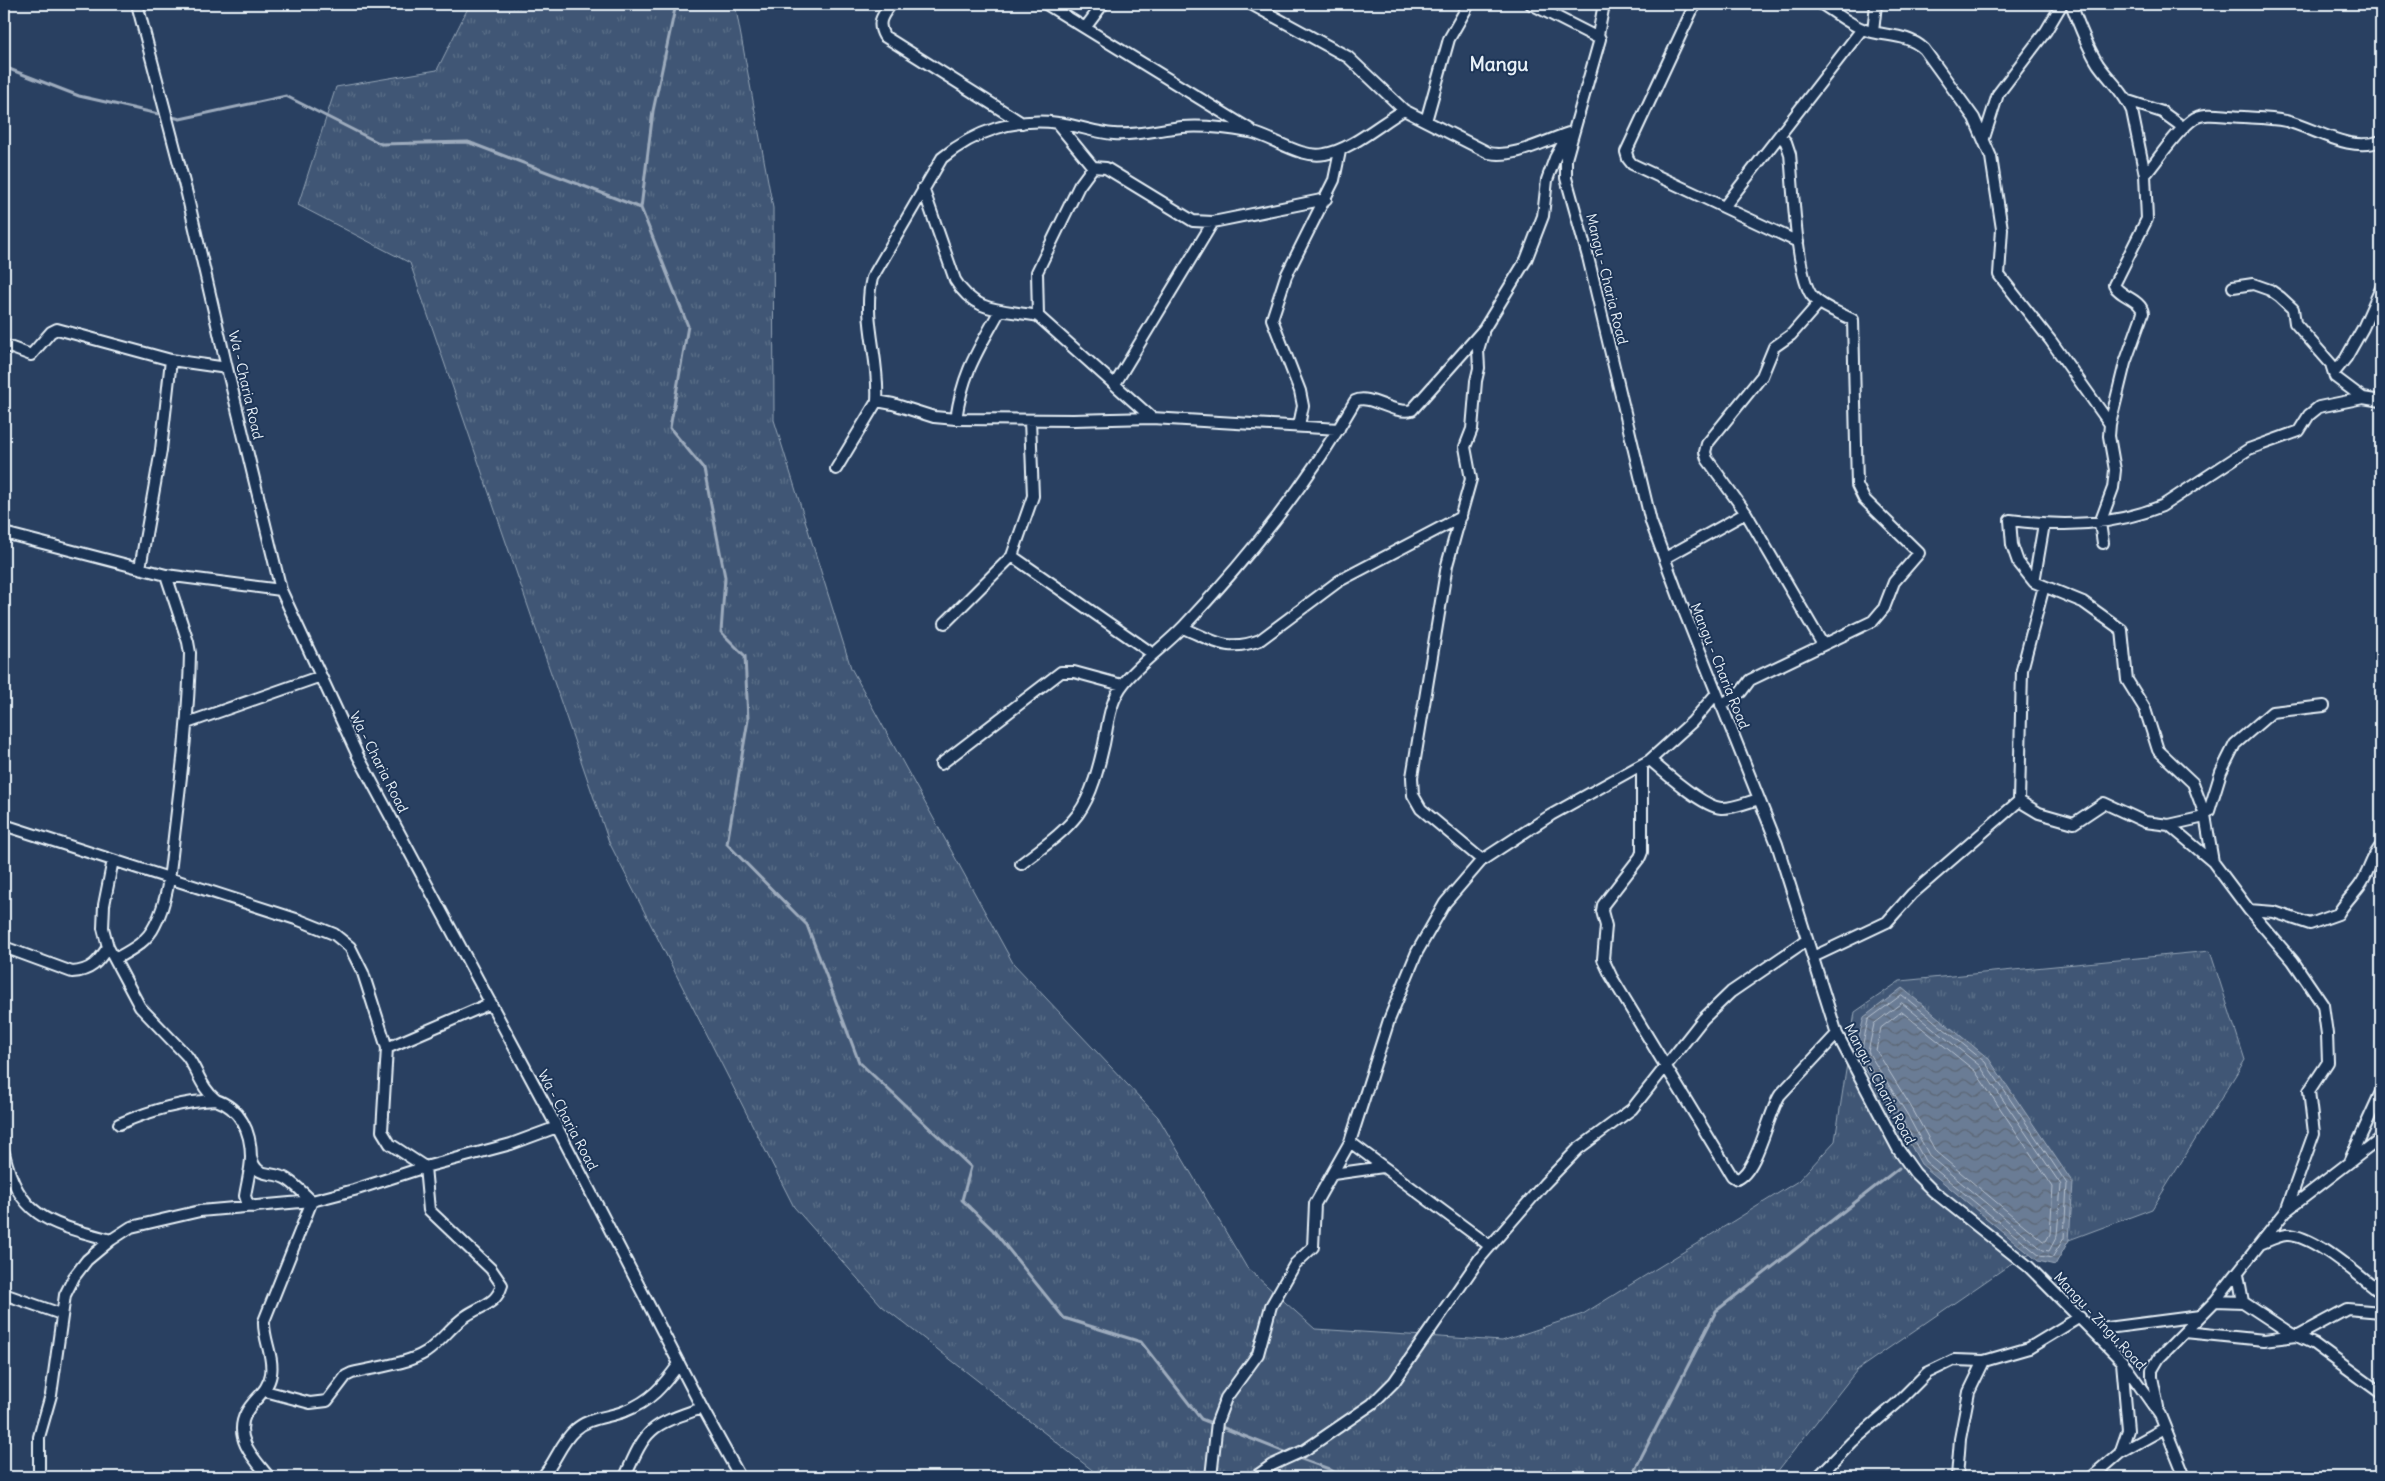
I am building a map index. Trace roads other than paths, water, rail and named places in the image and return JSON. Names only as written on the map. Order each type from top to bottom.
[{"type":"street","name":"Wa - Charia Road","points":[[137,4],[188,194],[227,368],[282,590],[358,756],[557,1127],[702,1408],[740,1477]]},
{"type":"street","points":[[891,4],[880,19],[880,29],[884,36],[1022,123]]},
{"type":"street","points":[[1046,4],[1256,133]]},
{"type":"street","points":[[1084,28],[1103,4]]},
{"type":"street","points":[[1251,4],[1348,58],[1404,110],[1489,153],[1499,155],[1511,153],[1569,133]]},
{"type":"street","points":[[1426,121],[1449,39],[1469,4]]},
{"type":"street","points":[[1531,4],[1600,39]]},
{"type":"street","name":"Mangu - Charia Road","points":[[1604,4],[1598,35],[1600,39],[1566,159],[1566,178],[1591,267],[1645,499],[1664,558],[1776,844],[1837,1034],[1898,1150],[1915,1172],[1933,1191],[2029,1267]]},
{"type":"street","points":[[1695,4],[1626,152],[1628,159],[1632,164],[1798,242]]},
{"type":"street","points":[[1821,4],[1868,31],[1907,38],[1924,49],[1974,118],[1991,157],[2002,228],[1999,275],[2051,341],[2110,424]]},
{"type":"street","points":[[1724,207],[1868,31],[1876,4]]},
{"type":"street","points":[[1984,138],[1998,94],[2046,31],[2062,4]]},
{"type":"street","points":[[2071,4],[2086,43],[2098,64],[2128,101],[2132,110],[2145,175],[2146,223],[2114,285],[2117,290],[2140,305],[2143,313],[2126,363],[2110,424],[2109,436],[2116,470],[2113,488],[2100,523],[2104,543]]},
{"type":"street","points":[[2128,101],[2162,112],[2184,128]]},
{"type":"street","points":[[836,469],[877,401],[877,377],[868,300],[870,289],[881,262],[923,188],[942,158],[957,145],[998,126],[1022,123],[1057,123],[1114,134],[1184,127],[1217,126],[1256,133],[1314,155],[1340,151],[1404,110]]},
{"type":"street","points":[[2145,175],[2193,119],[2212,115],[2287,121],[2341,141],[2361,144],[2381,141]]},
{"type":"street","points":[[1021,864],[1062,832],[1078,814],[1088,796],[1103,747],[1114,699],[1122,685],[1183,628],[1267,532],[1299,490],[1355,401],[1360,399],[1404,412],[1412,410],[1484,329],[1526,260],[1536,238],[1543,216],[1547,180],[1555,158],[1577,118]]},
{"type":"street","points":[[1057,123],[1093,167],[1106,168],[1192,221],[1213,222],[1326,199]]},
{"type":"street","points":[[1720,705],[1741,692],[1750,680],[1879,616],[1894,582],[1919,553],[1859,492],[1857,485],[1853,320],[1819,304],[1812,297],[1806,285],[1798,242],[1790,154],[1786,142],[1781,137]]},
{"type":"street","points":[[1299,425],[1303,406],[1300,391],[1272,319],[1286,276],[1334,180],[1340,151]]},
{"type":"street","points":[[1038,316],[1037,272],[1079,186],[1093,167]]},
{"type":"street","points":[[923,188],[954,280],[962,292],[974,302],[999,312],[1038,316],[1152,418]]},
{"type":"street","points":[[1115,384],[1213,222]]},
{"type":"street","points":[[2233,287],[2253,284],[2270,290],[2280,297],[2293,309],[2295,323],[2331,364],[2335,378],[2363,398]]},
{"type":"street","points":[[2334,373],[2346,358],[2364,328],[2381,288]]},
{"type":"street","points":[[1819,304],[1791,335],[1774,347],[1762,376],[1708,444],[1705,452],[1707,459],[1746,513],[1823,645]]},
{"type":"street","points":[[956,419],[960,390],[969,364],[999,312]]},
{"type":"street","points":[[4,345],[26,354],[31,354],[51,332],[57,329],[171,360],[227,368]]},
{"type":"street","points":[[1482,860],[1421,809],[1414,795],[1412,777],[1447,565],[1471,479],[1465,447],[1472,428],[1479,368],[1478,350],[1484,329]]},
{"type":"street","points":[[140,568],[161,450],[171,360]]},
{"type":"street","points":[[2213,862],[2205,816],[2192,783],[2158,750],[2146,709],[2127,680],[2122,630],[2083,602],[2034,582],[2018,562],[2012,545],[2010,520],[2044,524],[2100,523],[2118,520],[2162,506],[2249,449],[2299,431],[2309,415],[2319,407],[2363,398],[2381,401]]},
{"type":"street","points":[[877,401],[934,417],[956,419],[1152,418],[1299,425],[1316,429],[1339,429]]},
{"type":"street","points":[[945,623],[1012,556],[1033,496],[1030,420]]},
{"type":"street","points":[[1664,558],[1746,513]]},
{"type":"street","points":[[1183,628],[1229,647],[1245,646],[1260,640],[1339,581],[1461,517]]},
{"type":"street","points":[[2034,582],[2044,524]]},
{"type":"street","points":[[4,533],[166,575],[282,590]]},
{"type":"street","points":[[1012,556],[1153,654]]},
{"type":"street","points":[[115,959],[137,947],[155,927],[161,912],[169,878],[187,723],[188,642],[166,575]]},
{"type":"street","points":[[1813,958],[1888,922],[1912,894],[2018,801],[2022,670],[2044,586]]},
{"type":"street","points":[[941,764],[1061,672],[1074,672],[1122,685]]},
{"type":"street","points":[[187,723],[321,676]]},
{"type":"street","points":[[1211,1477],[1217,1422],[1226,1398],[1258,1354],[1271,1306],[1276,1297],[1295,1264],[1313,1246],[1315,1204],[1350,1142],[1389,1020],[1417,952],[1445,903],[1482,860],[1551,815],[1646,763],[1692,722],[1716,694]]},
{"type":"street","points":[[2018,801],[2039,813],[2074,823],[2104,803],[2145,822],[2169,825],[2205,816],[2209,811],[2221,772],[2235,744],[2272,712],[2324,706]]},
{"type":"street","points":[[1646,763],[1702,799],[1721,808],[1759,799]]},
{"type":"street","points":[[1646,763],[1642,852],[1603,905],[1602,911],[1606,926],[1604,958],[1611,976],[1732,1176],[1737,1179],[1745,1173],[1767,1132],[1775,1102],[1780,1095],[1837,1034]]},
{"type":"street","points":[[4,825],[334,934],[350,947],[363,973],[388,1048],[382,1131],[390,1144],[425,1167]]},
{"type":"street","points":[[2169,825],[2213,862],[2249,910],[2293,961],[2323,1005],[2328,1034],[2328,1062],[2309,1092],[2314,1133],[2286,1211]]},
{"type":"street","points":[[2249,910],[2274,912],[2310,924],[2338,914],[2347,899],[2360,886],[2372,864],[2374,854],[2381,846]]},
{"type":"street","points":[[113,860],[103,920],[108,947],[140,1007],[187,1056],[204,1088],[216,1100]]},
{"type":"street","points":[[1255,1477],[1272,1465],[1305,1450],[1372,1404],[1394,1382],[1490,1246],[1538,1190],[1578,1149],[1632,1109],[1703,1019],[1731,992],[1807,940]]},
{"type":"street","points":[[4,947],[72,972],[83,972],[92,968],[108,947]]},
{"type":"street","points":[[388,1048],[491,1003]]},
{"type":"street","points":[[2347,1166],[2381,1092]]},
{"type":"street","points":[[119,1124],[132,1118],[193,1101],[216,1100],[228,1104],[240,1115],[248,1134],[251,1157],[255,1168],[260,1172],[276,1174],[287,1179],[312,1201]]},
{"type":"street","points":[[39,1477],[39,1437],[51,1395],[65,1295],[74,1277],[87,1260],[111,1240],[131,1227],[150,1221],[200,1211],[312,1201],[354,1190],[425,1167],[511,1144],[557,1127]]},
{"type":"street","points":[[2160,1415],[2152,1370],[2159,1358],[2215,1301],[2286,1211],[2381,1138]]},
{"type":"street","points":[[1350,1142],[1490,1246]]},
{"type":"street","points":[[4,1153],[8,1172],[20,1197],[31,1210],[72,1230],[111,1240]]},
{"type":"street","points":[[251,1157],[245,1196],[247,1202],[254,1207]]},
{"type":"street","points":[[265,1391],[310,1403],[327,1401],[346,1376],[359,1371],[404,1361],[424,1353],[438,1343],[467,1315],[492,1303],[500,1294],[502,1285],[499,1278],[429,1210],[425,1167]]},
{"type":"street","points":[[1333,1174],[1383,1167]]},
{"type":"street","points":[[269,1477],[249,1453],[243,1441],[242,1427],[246,1413],[265,1391],[271,1372],[264,1320],[312,1201]]},
{"type":"street","points":[[2260,1244],[2284,1235],[2299,1236],[2339,1260],[2381,1293]]},
{"type":"street","name":"Mangu - Zingu Road","points":[[2029,1267],[2122,1361],[2160,1415],[2185,1477]]},
{"type":"street","points":[[2238,1274],[2243,1302]]},
{"type":"street","points":[[4,1294],[61,1314]]},
{"type":"street","points":[[2215,1301],[2243,1302],[2297,1336],[2314,1344],[2381,1393]]},
{"type":"street","points":[[2185,1332],[2264,1340],[2297,1336],[2347,1309],[2381,1312]]},
{"type":"street","points":[[2092,1330],[2200,1316]]},
{"type":"street","points":[[1818,1477],[1852,1442],[1896,1404],[1927,1373],[1954,1360],[1984,1361],[2029,1348],[2080,1317]]},
{"type":"street","points":[[1957,1477],[1960,1439],[1969,1392],[1984,1361]]},
{"type":"street","points":[[2120,1453],[2128,1430],[2122,1361]]},
{"type":"street","points":[[542,1477],[563,1442],[575,1430],[590,1420],[624,1412],[650,1399],[679,1364]]},
{"type":"street","points":[[625,1477],[642,1441],[653,1428],[666,1420],[702,1408]]},
{"type":"street","points":[[2092,1477],[2120,1453],[2165,1428]]},
{"type":"water","points":[[1902,988],[1989,1059],[2073,1183],[2069,1240],[2055,1265],[2038,1261],[1921,1164],[1897,1120],[1855,1053],[1864,1017]]},
{"type":"waterway","points":[[676,4],[653,111],[641,208],[688,326],[670,428],[704,469],[725,577],[721,632],[745,656],[748,720],[727,844],[807,925],[859,1062],[971,1167],[962,1200],[993,1230],[1064,1318],[1141,1342],[1201,1419],[1290,1454]]},
{"type":"waterway","points":[[4,67],[79,96],[163,115]]},
{"type":"waterway","points":[[169,116],[180,119],[286,96],[381,144],[468,142],[641,208]]},
{"type":"waterway","points":[[1631,1477],[1716,1311],[1899,1168]]},
{"type":"waterway","points":[[1296,1457],[1329,1469],[1342,1477]]},
{"type":"district","name":"Mangu","points":[[1499,64]]}]
